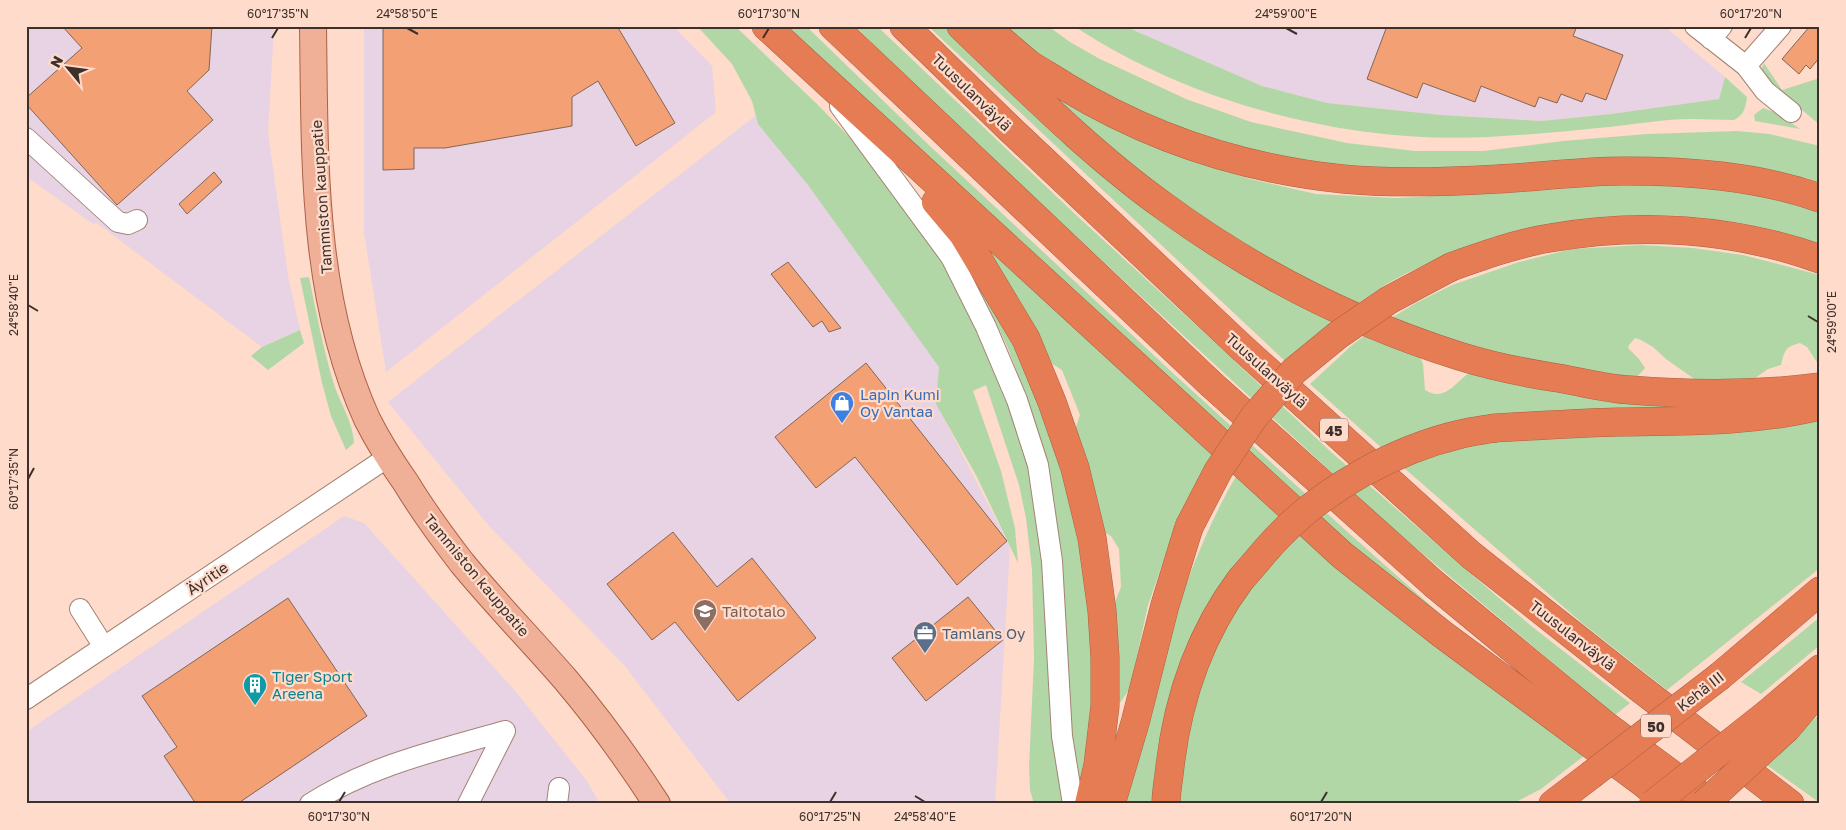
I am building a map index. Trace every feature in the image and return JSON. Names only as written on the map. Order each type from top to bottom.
[{"type":"highway","points":[[766,26],[1342,555],[1442,634],[1642,782],[1668,804]]},
{"type":"highway","points":[[833,26],[1211,384],[1434,584],[1605,725],[1712,804]]},
{"type":"highway","name":"Tuusulanväylä","points":[[904,26],[1240,346],[1471,555],[1790,804]]},
{"type":"highway","points":[[962,26],[1103,158],[1164,207],[1247,261],[1351,315],[1460,357],[1527,373],[1628,390],[1786,391],[1820,386]]},
{"type":"highway","points":[[984,26],[1030,64],[1090,101],[1142,126],[1200,150],[1284,171],[1344,179],[1405,182],[1497,179],[1622,171],[1683,172],[1750,180],[1820,198]]},
{"type":"highway","points":[[869,122],[963,234],[1026,339],[1052,402],[1075,468],[1092,538],[1106,658],[1105,706],[1098,765],[1089,804]]},
{"type":"highway","points":[[1111,804],[1135,723],[1165,605],[1189,527],[1223,463],[1254,417],[1294,371],[1338,335],[1389,300],[1452,267],[1482,256],[1549,238],[1632,228],[1712,232],[1793,250],[1820,259]]},
{"type":"highway","points":[[1166,804],[1173,741],[1183,696],[1194,661],[1222,606],[1241,579],[1280,535],[1314,505],[1351,480],[1390,459],[1429,444],[1461,434],[1495,428],[1749,417],[1820,406]]},
{"type":"highway","name":"Kehä III","points":[[1552,804],[1720,676],[1820,591]]},
{"type":"highway","points":[[1704,804],[1820,669]]},
{"type":"highway","points":[[1653,804],[1820,689]]},
{"type":"main road","name":"Tammiston kauppatie","points":[[313,26],[315,159],[322,256],[335,326],[367,419],[388,457],[428,518],[464,564],[566,680],[613,739],[657,804]]},
{"type":"street","points":[[1695,26],[1716,33],[1746,66],[1764,91],[1791,112]]},
{"type":"street","points":[[1746,66],[1781,26]]},
{"type":"street","points":[[817,74],[951,257],[986,327],[1017,400],[1038,465],[1052,562],[1062,736],[1073,804]]},
{"type":"street","points":[[26,138],[118,222],[128,224],[137,220]]},
{"type":"street","name":"Äyritie","points":[[26,699],[388,457]]},
{"type":"street","points":[[80,609],[104,647]]},
{"type":"street","points":[[310,804],[335,788],[408,758],[505,731],[468,804]]},
{"type":"shaded area","points":[[26,26],[274,26],[268,133],[288,276],[300,330],[262,347],[97,223],[93,224],[26,176]]},
{"type":"shaded area","points":[[364,26],[673,26],[712,66],[716,112],[386,372],[364,232]]},
{"type":"shaded area","points":[[1124,26],[1664,26],[1725,77],[1719,99],[1611,114],[1541,121],[1441,115],[1327,103],[1262,86]]},
{"type":"shaded area","points":[[776,98],[959,365],[937,405],[1010,547],[995,804],[731,804],[624,665],[489,526],[388,402]]},
{"type":"shaded area","points":[[344,516],[364,523],[516,692],[587,781],[600,804],[26,804],[26,732]]},
{"type":"green space","points":[[697,26],[735,26],[861,149],[927,232],[975,319],[1012,406],[1030,470],[1040,524],[1053,741],[1063,804],[1034,804],[1030,790],[1029,767],[1034,658],[1032,570],[1026,518],[1019,485],[986,385],[973,391],[1001,471],[1015,528],[1018,563],[977,477],[936,404],[939,367],[808,185],[758,124],[752,101],[732,64]]},
{"type":"green space","points":[[787,26],[806,26],[931,147],[1175,375],[1456,628],[1414,603]]},
{"type":"green space","points":[[855,26],[877,26],[1075,214],[1331,452],[1530,625],[1630,703],[1615,715],[1392,528],[1096,255],[908,79]]},
{"type":"green space","points":[[928,26],[944,26],[954,36],[1336,319],[1286,362]]},
{"type":"green space","points":[[1001,26],[1048,26],[1070,42],[1100,59],[1186,99],[1251,122],[1347,143],[1415,151],[1483,151],[1563,141],[1647,134],[1737,131],[1770,134],[1820,146],[1820,183],[1806,178],[1700,159],[1352,172],[1204,141],[1129,110],[1040,57]]},
{"type":"green space","points":[[1074,26],[1124,26],[1262,86],[1327,103],[1441,115],[1541,121],[1611,114],[1719,99],[1725,77],[1747,97],[1744,110],[1734,120],[1671,120],[1488,137],[1380,134],[1326,126],[1272,113],[1220,97],[1169,77],[1120,53]]},
{"type":"green space","points":[[1764,63],[1782,90],[1820,78],[1820,125],[1766,80],[1761,71]]},
{"type":"green space","points":[[1020,67],[1119,129],[1187,159],[1250,179],[1316,194],[1397,198],[1548,190],[1624,183],[1677,184],[1758,194],[1820,210],[1820,244],[1766,229],[1711,219],[1656,215],[1602,217],[1548,225],[1495,238],[1443,257],[1392,281],[1354,306],[1301,280],[1214,226],[1139,174]]},
{"type":"green space","points":[[1763,108],[1777,113],[1800,129],[1755,121],[1754,115]]},
{"type":"green space","points":[[958,216],[1215,453],[1173,534],[1148,605],[1130,688],[1120,703],[1116,698],[1112,610],[1121,587],[1119,549],[1111,536],[1099,529],[1075,430],[1080,415],[1062,370],[1046,360]]},
{"type":"green space","points":[[952,241],[1008,328],[1044,408],[1071,495],[1097,654],[1080,800],[1068,744],[1063,563],[1048,474],[1032,412],[1007,346],[978,286]]},
{"type":"green space","points":[[1641,245],[1693,248],[1743,255],[1820,275],[1820,367],[1807,347],[1800,343],[1786,350],[1781,365],[1768,369],[1748,383],[1700,383],[1666,359],[1653,347],[1635,338],[1628,348],[1645,368],[1637,377],[1616,377],[1496,355],[1388,320],[1452,285],[1519,262],[1572,249]]},
{"type":"green space","points":[[309,277],[329,368],[353,435],[354,443],[346,450],[331,416],[322,383],[300,278]]},
{"type":"green space","points":[[300,330],[304,343],[268,370],[251,356],[262,347]]},
{"type":"green space","points":[[1368,333],[1418,352],[1423,364],[1425,390],[1432,393],[1438,394],[1449,390],[1469,373],[1742,402],[1383,449],[1310,384]]},
{"type":"green space","points":[[1820,416],[1820,568],[1667,690],[1582,623],[1403,467],[1428,455],[1479,443]]},
{"type":"green space","points":[[1238,473],[1284,516],[1242,559],[1157,804],[1123,804],[1157,676],[1183,592],[1217,512]]},
{"type":"green space","points":[[1301,531],[1589,752],[1541,789],[1512,804],[1177,804],[1180,764],[1204,669],[1238,602]]},
{"type":"green space","points":[[1820,617],[1820,645],[1761,694],[1741,682]]},
{"type":"green space","points":[[1820,714],[1820,803],[1764,763]]},
{"type":"building","points":[[62,26],[212,26],[209,70],[187,91],[213,120],[117,205],[26,104],[26,98],[82,48]]},
{"type":"building","points":[[383,26],[617,26],[675,123],[636,146],[598,81],[572,97],[572,126],[445,148],[414,148],[414,169],[383,170]]},
{"type":"building","points":[[1387,26],[1577,26],[1573,36],[1623,55],[1606,100],[1586,93],[1582,102],[1561,94],[1557,103],[1539,97],[1535,107],[1481,86],[1475,102],[1423,83],[1417,98],[1367,79]]},
{"type":"building","points":[[1810,26],[1820,26],[1820,57],[1810,69],[1806,65],[1799,74],[1782,59]]},
{"type":"building","points":[[214,172],[222,182],[187,214],[179,204]]},
{"type":"building","points":[[788,262],[841,328],[829,332],[822,321],[813,327],[771,274]]},
{"type":"building","points":[[866,363],[1007,541],[957,585],[855,457],[816,488],[775,437]]},
{"type":"building","points":[[673,532],[717,587],[752,558],[816,638],[738,701],[675,622],[652,640],[607,584]]},
{"type":"building","points":[[968,597],[1003,640],[926,701],[892,658]]},
{"type":"building","name":"Tiger Sport Areena","points":[[288,598],[367,716],[240,802],[241,804],[196,804],[164,756],[177,747],[142,696]]},
{"type":"place","name":"Lapin Kumi Oy Vantaa","points":[[842,424]]},
{"type":"place","name":"Taitotalo","points":[[705,632]]},
{"type":"place","name":"Tamlans Oy","points":[[925,654]]},
{"type":"place","name":"Tiger Sport Areena","points":[[255,706]]}]
